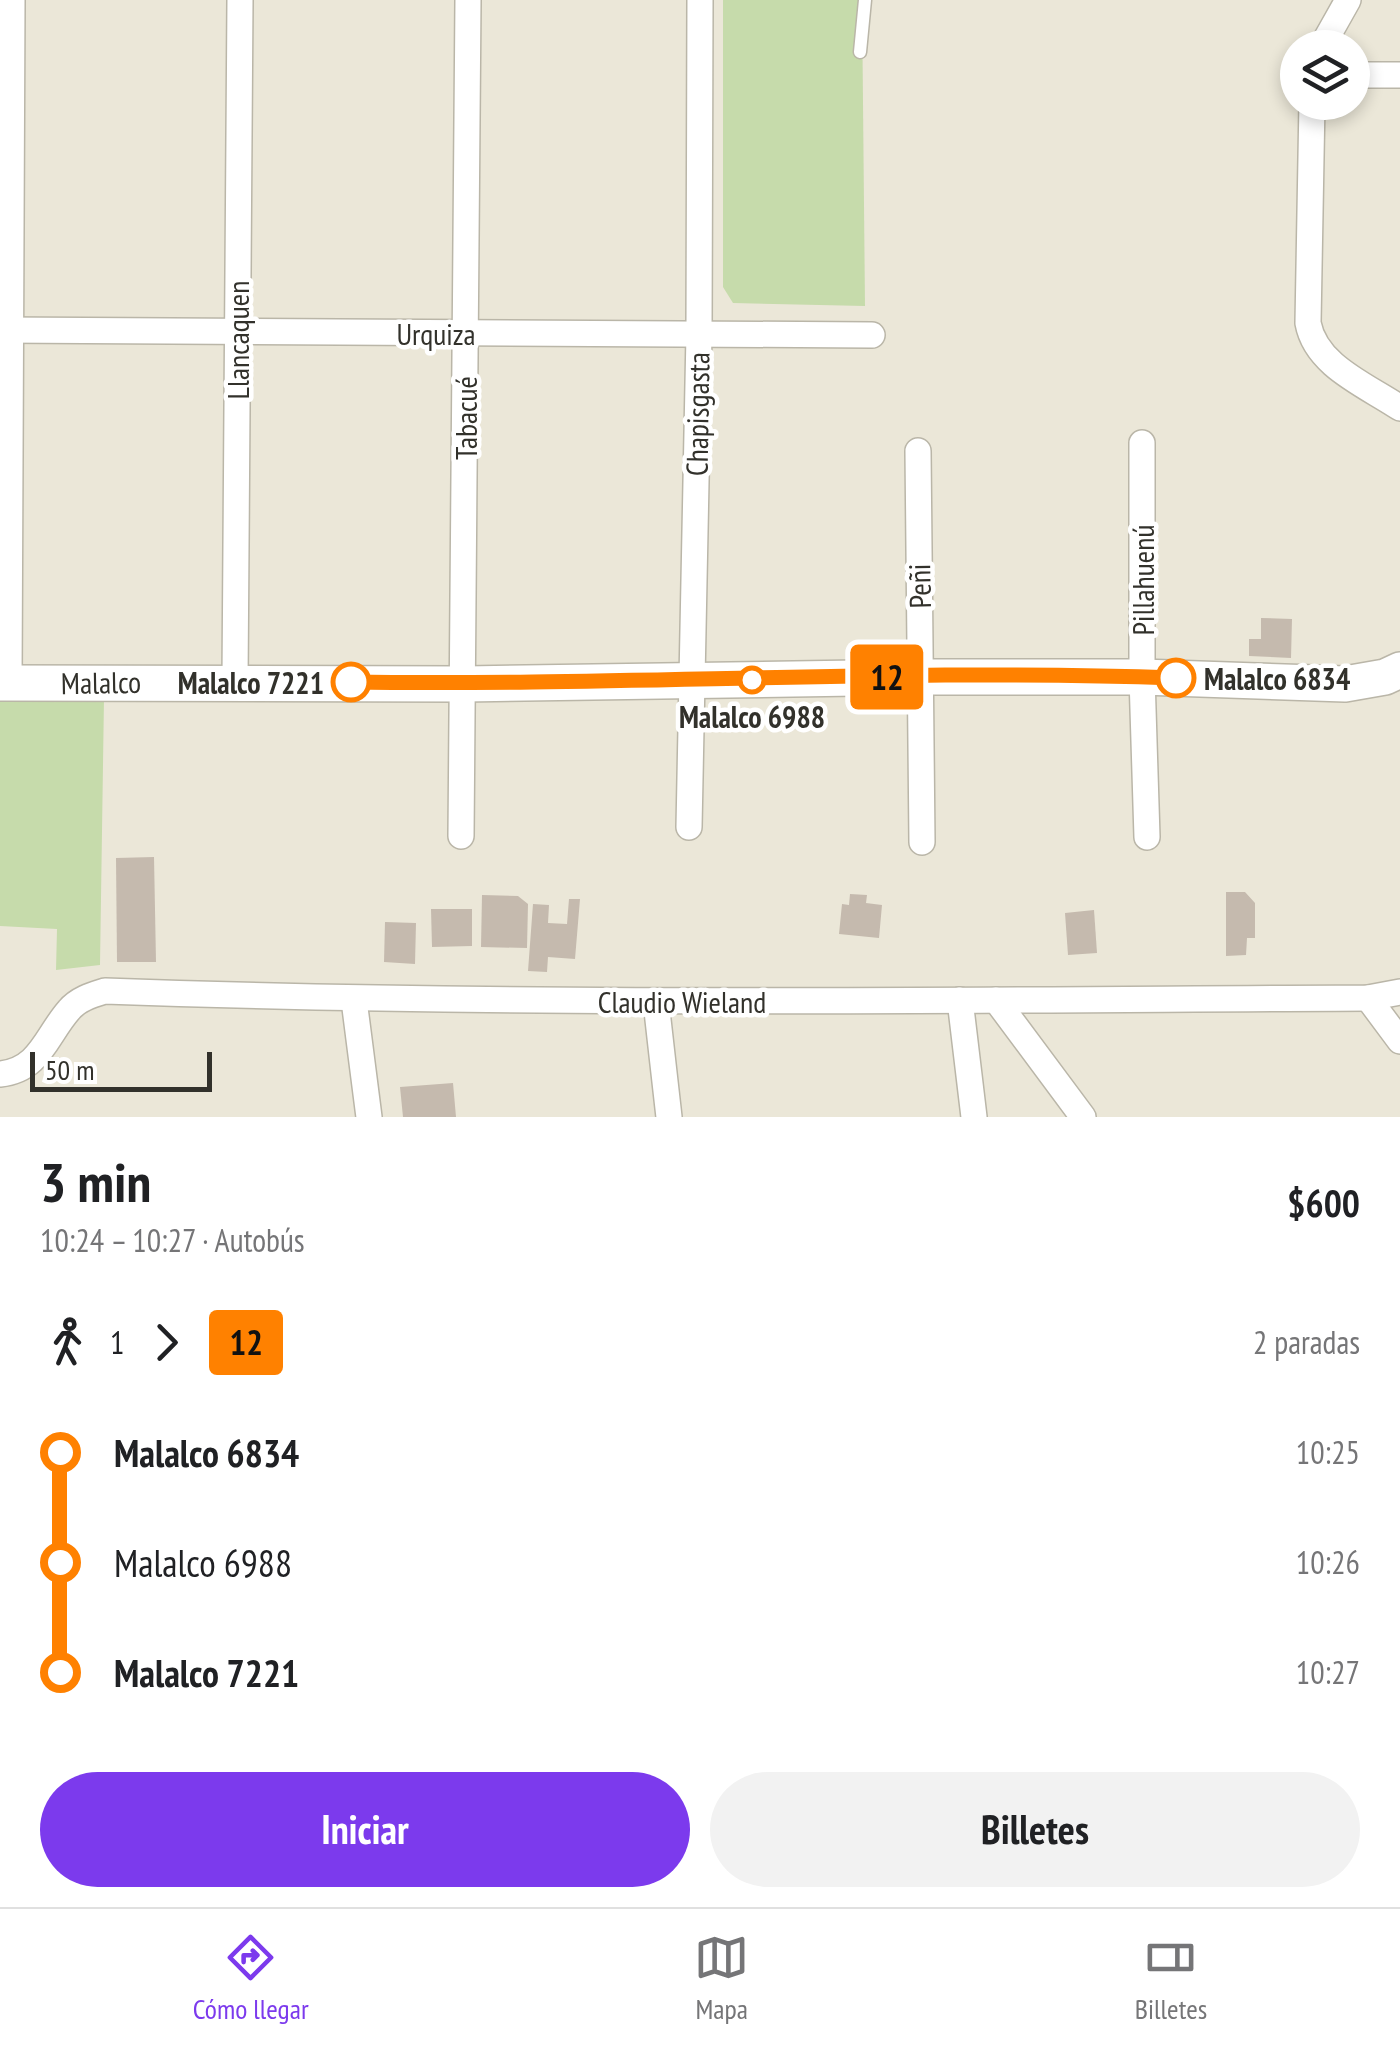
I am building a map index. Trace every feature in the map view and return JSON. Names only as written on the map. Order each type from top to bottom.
[{"type":"main road","name":"Malalco","points":[[5,683],[464,684],[920,676],[1142,677],[1346,684],[1385,677],[1400,670]]},
{"type":"street","points":[[5,683],[12,0]]},
{"type":"street","name":"Llancaquen","points":[[235,681],[240,0]]},
{"type":"street","name":"Tabacué","points":[[461,836],[468,0]]},
{"type":"street","name":"Chapisgasta","points":[[689,828],[699,334],[700,0]]},
{"type":"street","points":[[1331,30],[1348,0]]},
{"type":"street","points":[[1370,75],[1400,75]]},
{"type":"street","points":[[1312,120],[1308,323],[1312,342],[1323,357],[1400,408]]},
{"type":"street","name":"Urquiza","points":[[6,330],[872,335]]},
{"type":"street","name":"Pillahuenú","points":[[1142,443],[1142,677],[1148,837]]},
{"type":"street","name":"Peñi","points":[[918,450],[922,842]]},
{"type":"street","name":"Claudio Wieland","points":[[0,1074],[29,1064],[42,1052],[70,1008],[105,991],[354,1000],[656,1002],[1368,998],[1400,992]]},
{"type":"street","points":[[1368,998],[1400,1041]]},
{"type":"street","points":[[354,1000],[369,1117]]},
{"type":"street","points":[[960,1000],[974,1117]]},
{"type":"street","points":[[996,1000],[1083,1117]]},
{"type":"street","points":[[656,1002],[669,1117]]},
{"type":"lane","points":[[860,52],[865,0]]},
{"type":"green space","points":[[723,0],[862,0],[865,306],[733,303],[723,287]]},
{"type":"green space","points":[[0,698],[104,698],[100,965],[56,970],[57,929],[0,926]]},
{"type":"building","points":[[1261,618],[1292,619],[1291,658],[1249,656],[1249,639],[1261,639]]},
{"type":"building","points":[[154,857],[156,962],[117,962],[116,858]]},
{"type":"building","points":[[1226,892],[1245,892],[1255,903],[1255,938],[1247,938],[1246,955],[1226,956]]},
{"type":"building","points":[[850,894],[867,895],[866,903],[882,905],[879,938],[839,934],[842,904],[849,905]]},
{"type":"building","points":[[482,895],[518,896],[528,904],[527,948],[481,947]]},
{"type":"building","points":[[569,899],[580,899],[575,959],[548,957],[547,972],[528,971],[533,904],[549,905],[548,923],[567,924]]},
{"type":"building","points":[[431,909],[472,909],[472,946],[432,947]]},
{"type":"building","points":[[1094,910],[1097,953],[1068,955],[1065,913]]},
{"type":"building","points":[[385,922],[416,923],[415,964],[384,962]]},
{"type":"building","points":[[453,1083],[456,1117],[403,1117],[400,1087]]},
{"type":"bus line","name":"12","points":[[351,682],[464,684],[920,676],[1176,678]]},
{"type":"place","name":"Malalco 6834","points":[[1176,678]]},
{"type":"place","name":"Malalco 6988","points":[[752,680]]},
{"type":"place","name":"Malalco 7221","points":[[351,682]]}]
